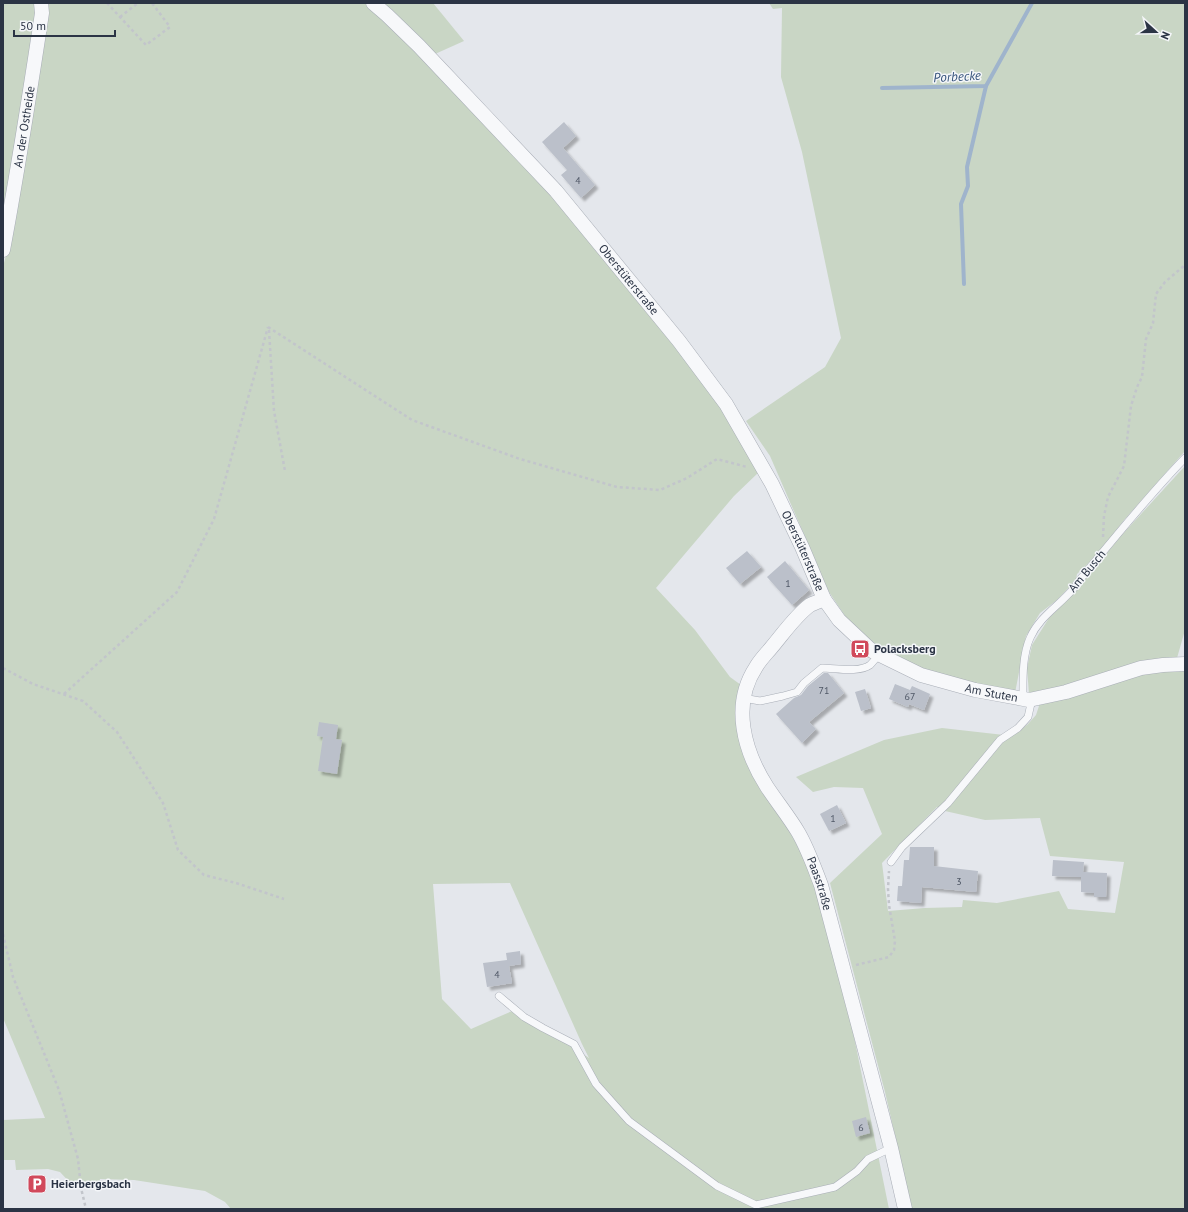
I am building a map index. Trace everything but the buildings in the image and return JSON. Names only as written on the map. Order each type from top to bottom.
[{"type":"street","name":"An der Ostheide","points":[[3,250],[17,180],[42,13],[41,3]]},
{"type":"street","name":"Oberstüterstraße","points":[[373,3],[387,14],[424,52],[556,191],[693,360],[726,404],[764,470],[802,547],[824,599]]},
{"type":"street","name":"Am Stuten","points":[[824,599],[839,620],[857,638],[879,655],[921,676],[975,690],[1028,699],[1066,692],[1141,668],[1185,664]]},
{"type":"street","name":"Paasstraße","points":[[824,599],[810,605],[756,666],[746,685],[741,711],[749,751],[760,774],[807,848],[821,885],[891,1148],[905,1209]]},
{"type":"lane","name":"Am Busch","points":[[891,862],[902,847],[948,803],[1000,740],[1018,728],[1028,717],[1026,653],[1029,640],[1036,627],[1046,614],[1059,604],[1074,588],[1100,555],[1185,458]]},
{"type":"lane","points":[[743,698],[760,701],[797,692],[804,683],[822,668],[851,670],[865,668],[870,665],[879,655]]},
{"type":"lane","points":[[500,996],[524,1017],[574,1044],[596,1084],[629,1121],[717,1186],[756,1205],[835,1187],[857,1171],[868,1159],[891,1148]]},
{"type":"path","points":[[107,3],[146,45],[170,27],[152,3]]},
{"type":"path","points":[[120,17],[138,3]]},
{"type":"path","points":[[1100,555],[1104,516],[1108,497],[1124,466],[1131,406],[1142,377],[1146,339],[1152,323],[1156,294],[1165,282],[1185,265]]},
{"type":"path","points":[[268,327],[412,420],[535,463],[617,487],[660,490],[687,478],[718,459],[764,470]]},
{"type":"path","points":[[268,327],[274,411],[285,471]]},
{"type":"path","points":[[64,694],[177,592],[214,519],[268,327]]},
{"type":"path","points":[[3,668],[33,684],[83,701],[117,732],[163,803],[178,850],[204,875],[236,883],[284,899]]},
{"type":"path","points":[[844,967],[890,957],[894,950],[895,941],[888,889],[888,876],[891,862]]},
{"type":"path","points":[[3,934],[13,977],[59,1090],[78,1159],[80,1188],[86,1209]]},
{"type":"green space","points":[[3,3],[375,3],[426,61],[553,195],[722,406],[759,472],[734,496],[656,588],[695,630],[730,677],[741,685],[736,699],[740,746],[797,833],[838,958],[889,1209],[231,1209],[225,1202],[205,1191],[134,1180],[100,1179],[98,1189],[74,1187],[60,1172],[48,1169],[16,1170],[15,1160],[3,1160],[3,1120],[45,1118],[3,1018],[3,267],[15,219],[3,218]],"holes":[[[510,883],[589,1058],[512,1011],[471,1029],[442,999],[433,884]]]},
{"type":"green space","points":[[381,3],[433,3],[464,41],[435,54]]},
{"type":"green space","points":[[769,3],[1185,3],[1185,451],[1125,519],[1095,557],[1077,574],[1076,580],[1057,600],[1040,613],[1026,636],[1015,693],[925,671],[882,650],[849,622],[829,592],[770,456],[746,421],[825,367],[841,338],[802,152],[781,77],[782,8],[773,9]]},
{"type":"green space","points":[[1185,466],[1185,630],[1177,658],[1087,682],[1029,694],[1027,668],[1032,645],[1049,618],[1076,591],[1120,537]]},
{"type":"green space","points":[[1185,669],[1185,1209],[912,1209],[885,1092],[830,883],[882,834],[863,788],[834,787],[813,792],[796,777],[884,740],[942,728],[1004,735],[939,808],[937,807],[882,863],[888,911],[962,907],[963,900],[997,903],[1059,891],[1068,909],[1115,913],[1124,862],[1050,856],[1040,818],[985,820],[945,811],[1005,740],[1028,724],[1036,715],[1039,706],[1038,703],[1141,674]]},
{"type":"waterway","name":"Porbecke","points":[[882,88],[986,86],[1032,3]]},
{"type":"waterway","points":[[964,284],[961,204],[968,186],[967,167],[986,86]]},
{"type":"place","name":"Polacksberg","points":[[860,649]]},
{"type":"place","name":"Heierbergsbach","points":[[37,1184]]}]
